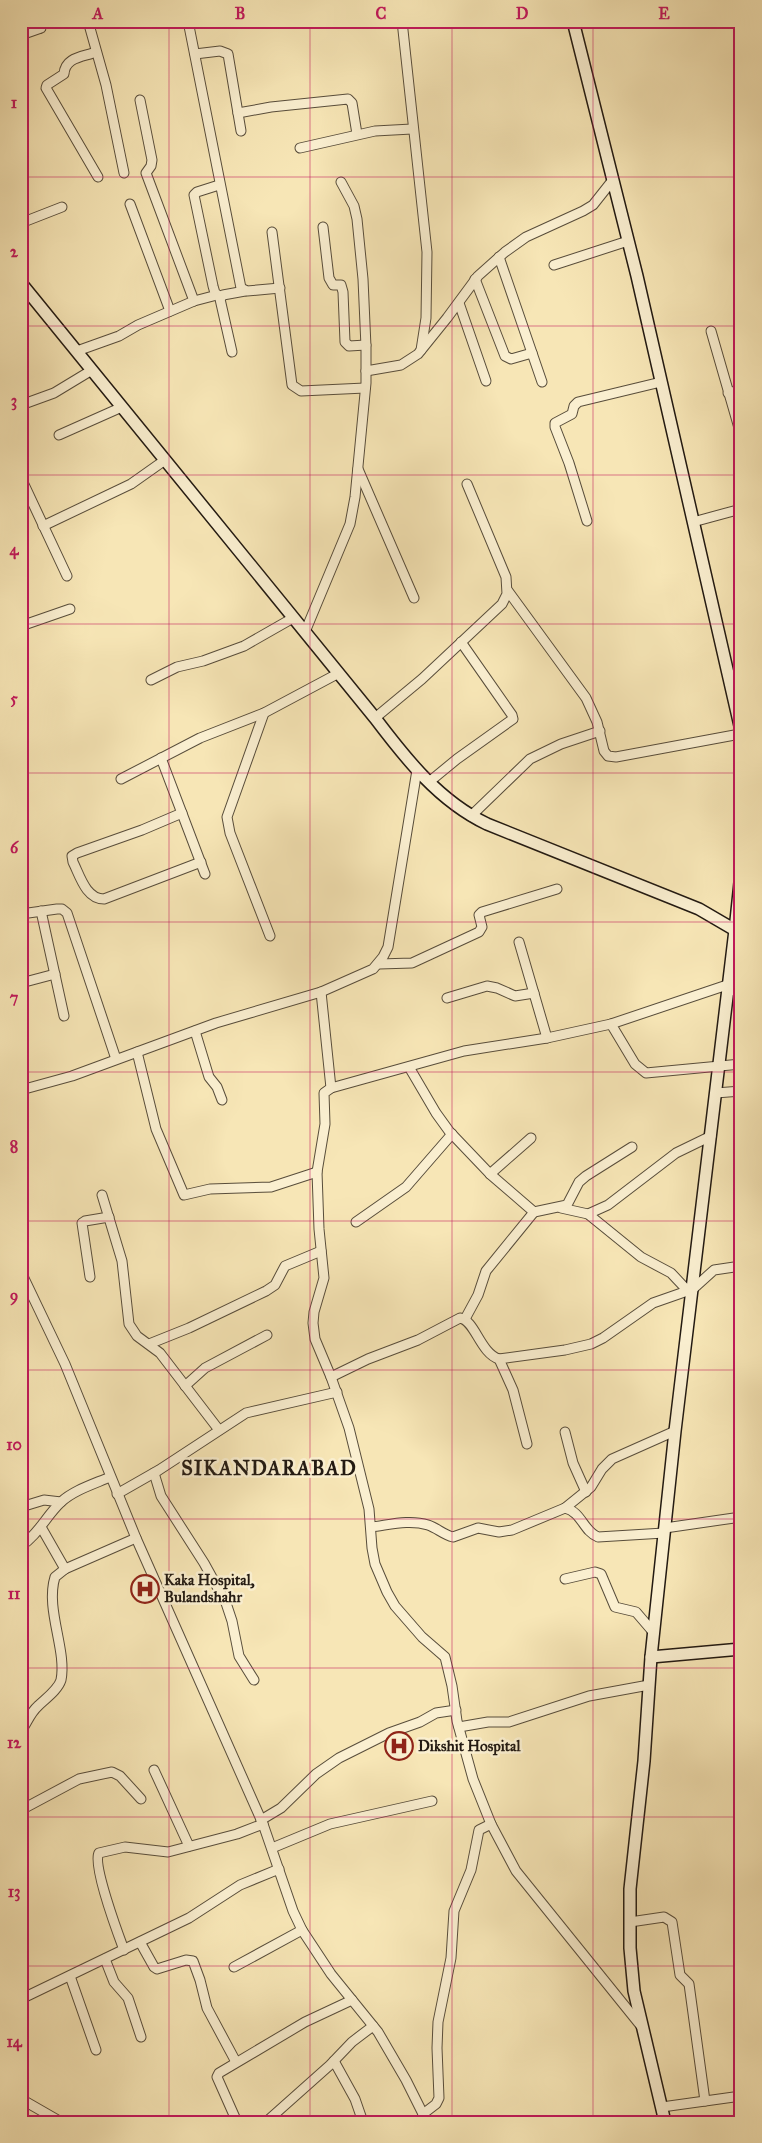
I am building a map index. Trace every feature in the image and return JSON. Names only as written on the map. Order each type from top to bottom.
[{"type":"main road","points":[[573,21],[628,241],[692,522],[741,725],[741,797]]},
{"type":"main road","points":[[21,283],[417,770],[448,800],[471,816],[699,909],[735,930]]},
{"type":"main road","points":[[665,2122],[634,1991],[630,1948],[630,1889],[644,1761],[651,1657],[690,1289],[716,1093],[733,988],[735,930],[741,873]]},
{"type":"main road","points":[[651,1657],[741,1649]]},
{"type":"street","points":[[88,21],[112,112],[124,173]]},
{"type":"street","points":[[188,21],[241,288],[244,291]]},
{"type":"street","points":[[402,21],[412,128],[427,252],[426,318],[421,350]]},
{"type":"street","points":[[21,35],[40,28]]},
{"type":"street","points":[[96,52],[70,61],[66,64],[62,76],[47,85],[46,88],[98,177]]},
{"type":"street","points":[[195,54],[226,52],[241,130]]},
{"type":"street","points":[[238,113],[348,99],[352,104],[357,134]]},
{"type":"street","points":[[140,100],[152,160],[151,166],[146,170],[147,178],[194,301]]},
{"type":"street","points":[[300,148],[357,134],[412,128]]},
{"type":"street","points":[[366,371],[401,365],[421,350],[459,303],[475,279],[499,257],[526,237],[583,211],[600,198],[612,181]]},
{"type":"street","points":[[305,632],[350,524],[355,497],[365,388],[366,345],[363,279],[357,219],[354,206],[341,182]]},
{"type":"street","points":[[220,185],[196,192],[194,195],[232,352]]},
{"type":"street","points":[[130,204],[170,311]]},
{"type":"street","points":[[21,222],[62,207]]},
{"type":"street","points":[[323,227],[329,278],[333,284],[341,285],[343,292],[345,342],[349,346],[366,345]]},
{"type":"street","points":[[272,232],[290,376],[296,389],[301,391],[365,388]]},
{"type":"street","points":[[554,266],[628,241]]},
{"type":"street","points":[[499,257],[542,382]]},
{"type":"street","points":[[475,279],[505,356],[511,359],[532,353]]},
{"type":"street","points":[[76,351],[119,336],[194,301],[244,291],[280,288]]},
{"type":"street","points":[[459,303],[486,381]]},
{"type":"street","points":[[711,331],[741,435]]},
{"type":"street","points":[[21,405],[47,397],[92,370]]},
{"type":"street","points":[[587,521],[555,423],[572,414],[574,406],[578,402],[661,382]]},
{"type":"street","points":[[728,393],[741,390]]},
{"type":"street","points":[[59,434],[122,407]]},
{"type":"street","points":[[43,526],[131,484],[165,460]]},
{"type":"street","points":[[357,466],[414,598]]},
{"type":"street","points":[[21,478],[67,576]]},
{"type":"street","points":[[468,484],[506,577],[508,591],[586,698],[600,731],[604,751],[612,757],[740,734]]},
{"type":"street","points":[[692,522],[741,509]]},
{"type":"street","points":[[375,718],[422,679],[502,604],[508,591]]},
{"type":"street","points":[[21,626],[70,610]]},
{"type":"street","points":[[150,680],[177,666],[203,661],[244,646],[294,618]]},
{"type":"street","points":[[429,782],[456,759],[513,719],[461,642]]},
{"type":"street","points":[[121,779],[200,738],[264,712],[339,673]]},
{"type":"street","points":[[264,712],[227,818],[230,832],[270,936]]},
{"type":"street","points":[[471,816],[530,758],[560,744],[600,731]]},
{"type":"street","points":[[161,758],[205,874]]},
{"type":"street","points":[[21,1090],[56,1081],[195,1031],[321,992],[373,970],[379,964],[388,947],[417,770]]},
{"type":"street","points":[[182,813],[142,830],[77,853],[72,856],[73,862],[90,894],[97,899],[104,899],[201,862]]},
{"type":"street","points":[[379,964],[406,964],[419,960],[479,932],[482,927],[479,915],[482,912],[557,889]]},
{"type":"street","points":[[21,914],[62,909],[67,913],[116,1060]]},
{"type":"street","points":[[41,911],[64,1016]]},
{"type":"street","points":[[519,942],[548,1038]]},
{"type":"street","points":[[21,983],[55,974]]},
{"type":"street","points":[[447,998],[487,986],[515,996],[534,992]]},
{"type":"street","points":[[643,2029],[516,1871],[491,1824],[473,1779],[459,1727],[445,1657],[422,1637],[395,1606],[387,1592],[373,1557],[367,1500],[337,1392],[318,1346],[314,1330],[314,1312],[324,1278],[317,1172],[325,1124],[323,1095],[331,1088],[464,1051],[548,1038],[610,1024],[733,988]]},
{"type":"street","points":[[321,992],[331,1088]]},
{"type":"street","points":[[610,1024],[634,1064],[646,1073],[741,1064]]},
{"type":"street","points":[[195,1031],[209,1077],[222,1100]]},
{"type":"street","points":[[137,1052],[156,1129],[184,1195],[210,1189],[271,1187],[317,1172]]},
{"type":"street","points":[[409,1067],[436,1113],[452,1134],[490,1174],[532,1208],[534,1212]]},
{"type":"street","points":[[716,1093],[741,1091]]},
{"type":"street","points":[[356,1222],[406,1187],[452,1134]]},
{"type":"street","points":[[588,1214],[608,1205],[676,1153],[711,1136]]},
{"type":"street","points":[[490,1174],[531,1138]]},
{"type":"street","points":[[465,1319],[474,1303],[486,1271],[534,1212],[567,1206],[579,1182],[632,1147]]},
{"type":"street","points":[[102,1195],[122,1262],[129,1324],[137,1336],[160,1353],[219,1430]]},
{"type":"street","points":[[561,1208],[588,1214],[641,1257],[671,1273],[690,1289]]},
{"type":"street","points":[[90,1277],[82,1224],[85,1221],[109,1217]]},
{"type":"street","points":[[149,1344],[189,1328],[266,1291],[275,1285],[285,1266],[321,1251]]},
{"type":"street","points":[[499,1359],[565,1350],[591,1344],[607,1336],[653,1303],[690,1289],[714,1270],[741,1266]]},
{"type":"street","points":[[21,1272],[65,1364],[110,1478],[262,1822],[293,1911],[302,1930],[326,1967],[373,2026],[406,2080],[425,2118],[439,2098],[438,2022],[451,1958],[454,1911],[471,1870],[479,1830],[491,1824]]},
{"type":"street","points":[[21,1296],[29,1288]]},
{"type":"street","points":[[331,1377],[368,1359],[418,1340],[458,1319],[465,1319]]},
{"type":"street","points":[[465,1319],[487,1351],[499,1359],[513,1390],[527,1444]]},
{"type":"street","points":[[185,1386],[205,1368],[267,1335]]},
{"type":"street","points":[[117,1494],[252,1411],[304,1402],[337,1392]]},
{"type":"street","points":[[565,1432],[573,1463],[586,1492]]},
{"type":"street","points":[[371,1527],[410,1522],[420,1523],[434,1527],[453,1537],[478,1528],[499,1532],[512,1530],[565,1508],[586,1492],[602,1469],[612,1459],[675,1432]]},
{"type":"street","points":[[154,1473],[161,1496],[204,1563],[226,1603],[232,1621],[239,1656],[254,1680]]},
{"type":"street","points":[[21,1546],[41,1528],[61,1502],[76,1492],[110,1478]]},
{"type":"street","points":[[21,1507],[44,1500],[61,1502]]},
{"type":"street","points":[[565,1508],[575,1512],[588,1531],[598,1537],[665,1531],[741,1517]]},
{"type":"street","points":[[41,1528],[64,1569]]},
{"type":"street","points":[[21,1731],[32,1712],[58,1686],[61,1680],[60,1646],[54,1615],[53,1586],[56,1575],[64,1569],[136,1538]]},
{"type":"street","points":[[565,1579],[595,1572],[601,1574],[615,1607],[636,1612],[654,1633]]},
{"type":"street","points":[[459,1727],[488,1722],[509,1722],[589,1696],[649,1685]]},
{"type":"street","points":[[124,1950],[96,1860],[102,1851],[118,1848],[164,1852],[237,1834],[262,1822],[281,1808],[316,1774],[339,1758],[389,1733],[420,1722],[428,1717],[456,1710]]},
{"type":"street","points":[[154,1770],[190,1846]]},
{"type":"street","points":[[21,1810],[79,1779],[112,1772],[120,1776],[141,1799]]},
{"type":"street","points":[[272,1848],[330,1824],[432,1800]]},
{"type":"street","points":[[21,1999],[189,1918],[240,1886],[279,1868]]},
{"type":"street","points":[[630,1922],[664,1917],[672,1922],[680,1975],[689,1984],[705,2101]]},
{"type":"street","points":[[234,1967],[302,1930]]},
{"type":"street","points":[[140,1942],[157,1969],[186,1960],[193,1961],[207,2008],[236,2062]]},
{"type":"street","points":[[105,1959],[114,1982],[128,1998],[142,2037]]},
{"type":"street","points":[[70,1976],[96,2050]]},
{"type":"street","points":[[237,2122],[217,2077],[219,2073],[305,2022],[352,2000]]},
{"type":"street","points":[[266,2122],[334,2061],[352,2042],[373,2026]]},
{"type":"street","points":[[334,2061],[352,2093],[363,2122]]},
{"type":"street","points":[[662,2107],[741,2096]]},
{"type":"street","points":[[21,2098],[61,2122]]},
{"type":"place","name":"Kaka Hospital, Bulandshahr","points":[[145,1589]]},
{"type":"place","name":"Dikshit Hospital","points":[[399,1746]]},
{"type":"district","name":"SIKANDARABAD","points":[[269,1468]]}]
